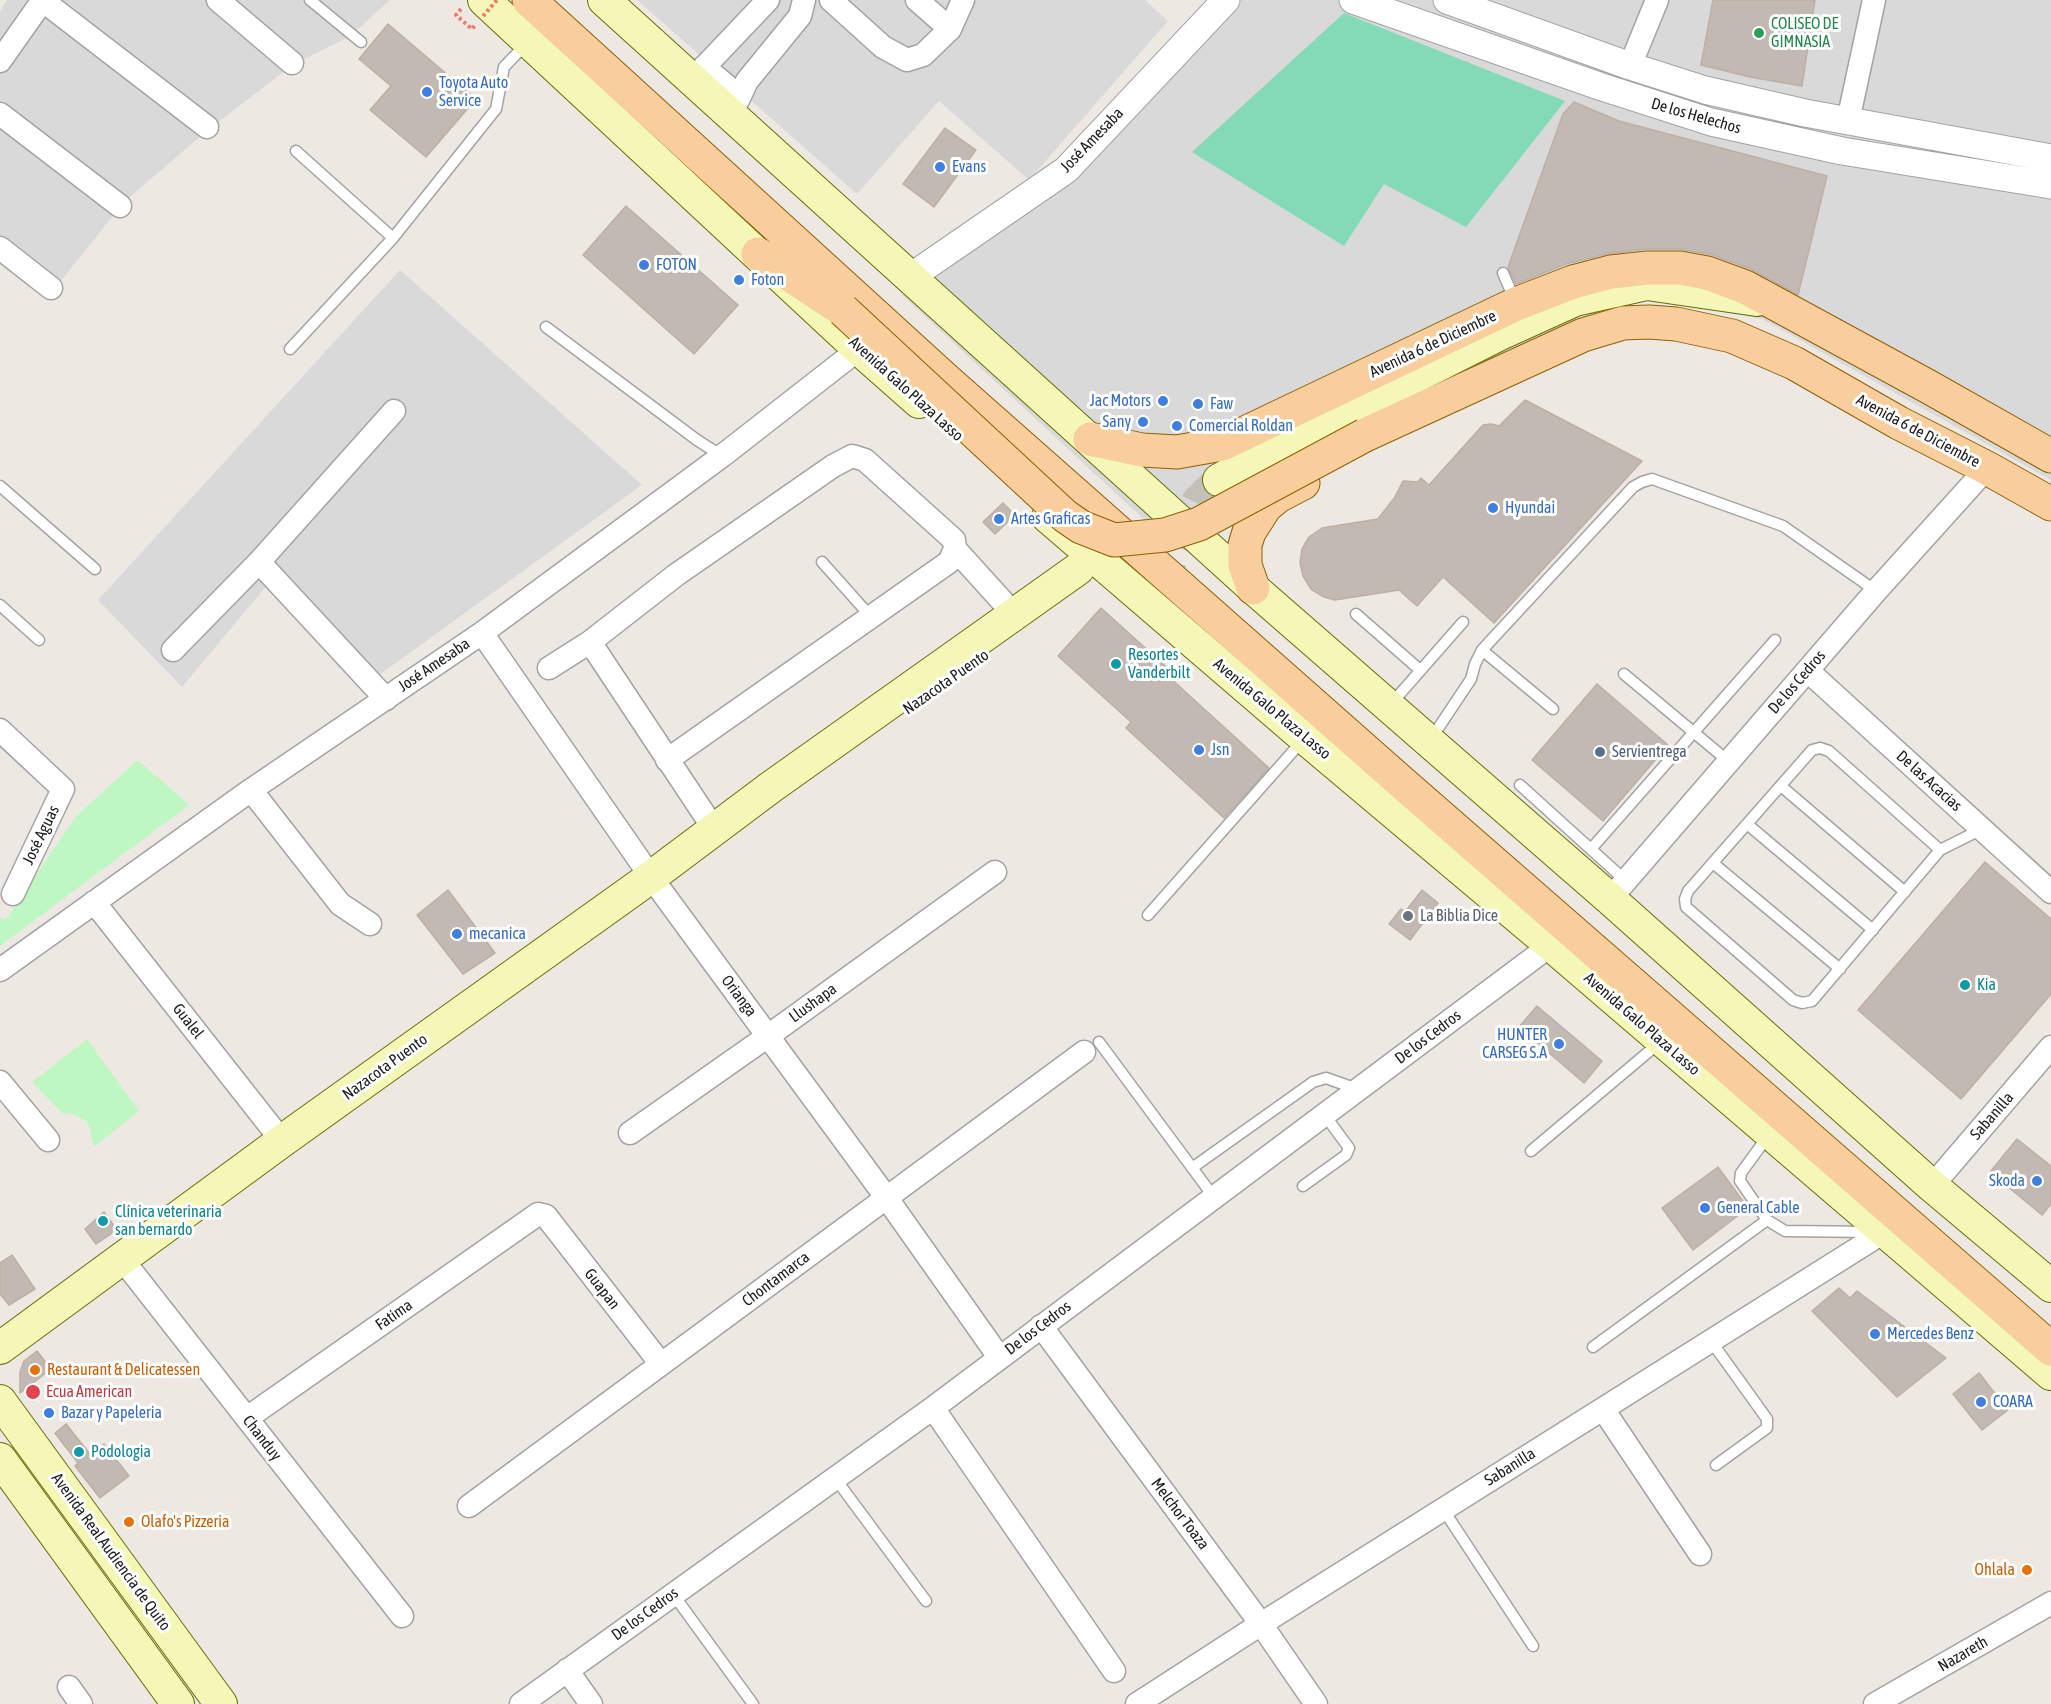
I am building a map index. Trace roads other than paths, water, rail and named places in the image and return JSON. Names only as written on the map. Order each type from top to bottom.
[{"type":"main road","name":"Avenida Galo Plaza Lasso","points":[[529,0],[946,380],[1400,781],[2051,1349]]},
{"type":"main road","points":[[558,0],[954,364],[1437,788],[1593,921],[1904,1196],[2051,1321]]},
{"type":"main road","points":[[604,0],[735,106],[909,278],[1253,588],[1429,742],[1618,890],[1932,1186],[2051,1286]]},
{"type":"main road","name":"Avenida Galo Plaza Lasso","points":[[483,8],[528,42],[859,349],[1120,580],[1433,844],[2051,1374]]},
{"type":"main road","points":[[758,254],[843,310],[1065,516],[1081,526],[1114,540],[1165,535],[1199,524],[1365,435],[1446,398]]},
{"type":"main road","name":"Avenida 6 de Diciembre","points":[[1090,439],[1143,450],[1177,452],[1222,444],[1516,304],[1573,282],[1611,272],[1648,268],[1680,268],[1707,273],[1745,287],[2051,456]]},
{"type":"main road","name":"Avenida 6 de Diciembre","points":[[1219,480],[1286,442],[1500,334],[1575,300],[1647,284],[1778,304]]},
{"type":"main road","name":"Avenida 6 de Diciembre","points":[[1446,398],[1583,335],[1623,323],[1676,324],[1732,336],[1794,363],[1899,423],[1988,468],[2051,504]]},
{"type":"main road","points":[[1253,588],[1245,565],[1245,545],[1249,532],[1265,507],[1278,496],[1368,449],[1446,398]]},
{"type":"main road","points":[[771,788],[798,752],[1053,566],[1061,551],[1065,532]]},
{"type":"main road","name":"Nazacota Puento","points":[[0,1348],[282,1141],[1078,569]]},
{"type":"main road","name":"Nazacota Puento","points":[[771,788],[812,773],[1095,578],[1120,580]]},
{"type":"main road","points":[[1233,659],[1433,844]]},
{"type":"main road","name":"Avenida Real Audiencia de Quito","points":[[0,1401],[221,1704]]},
{"type":"main road","points":[[0,1459],[178,1704]]},
{"type":"street","points":[[0,60],[43,0],[207,127]]},
{"type":"street","points":[[218,0],[292,63]]},
{"type":"street","points":[[698,74],[768,0]]},
{"type":"street","points":[[735,106],[747,81],[800,16],[804,0]]},
{"type":"street","points":[[831,0],[883,47],[907,60],[923,55],[950,29],[963,0]]},
{"type":"street","points":[[917,0],[950,29]]},
{"type":"street","name":"José Amesaba","points":[[909,278],[1066,170],[1226,0]]},
{"type":"street","name":"De los Helechos","points":[[1353,0],[1602,87],[1711,122],[1842,151],[2051,162]]},
{"type":"street","name":"De los Helechos","points":[[1447,0],[1630,66],[1705,90],[1805,113],[2051,162]]},
{"type":"street","points":[[1630,66],[1657,0]]},
{"type":"street","points":[[1848,121],[1874,0]]},
{"type":"street","points":[[0,114],[120,206]]},
{"type":"street","points":[[0,248],[51,288]]},
{"type":"street","name":"José Amesaba","points":[[0,970],[251,790],[482,633],[722,456],[859,349]]},
{"type":"street","points":[[173,650],[259,562],[394,411]]},
{"type":"street","points":[[549,668],[590,642],[676,575],[833,466],[852,456],[865,460],[951,536],[955,549],[949,562],[667,760]]},
{"type":"street","name":"De los Cedros","points":[[1618,890],[1876,591],[1988,468]]},
{"type":"street","points":[[955,549],[1003,602]]},
{"type":"street","points":[[259,562],[386,699]]},
{"type":"street","name":"Orianga","points":[[482,633],[651,877],[886,1197],[999,1358]]},
{"type":"street","points":[[590,642],[714,829]]},
{"type":"street","name":"De las Acacias","points":[[1808,671],[2051,892]]},
{"type":"street","name":"José Aguas","points":[[0,730],[63,789],[13,894]]},
{"type":"street","points":[[251,790],[340,904],[370,924]]},
{"type":"street","name":"Llushapa","points":[[630,1133],[995,872]]},
{"type":"street","name":"Gualel","points":[[94,902],[282,1141]]},
{"type":"street","name":"De los Cedros","points":[[521,1704],[933,1407],[1551,945]]},
{"type":"street","name":"Chontamarca","points":[[469,1506],[1091,1047]]},
{"type":"street","name":"Sabanilla","points":[[1932,1186],[2051,1047]]},
{"type":"street","points":[[0,1082],[48,1140]]},
{"type":"street","name":"Guapan","points":[[542,1214],[546,1216],[661,1364]]},
{"type":"street","name":"Fatima","points":[[247,1418],[542,1214]]},
{"type":"street","name":"Sabanilla","points":[[1137,1704],[1884,1232]]},
{"type":"street","name":"Chanduy","points":[[122,1259],[402,1616]]},
{"type":"street","name":"Melchor Toaza","points":[[1041,1326],[1261,1624],[1317,1704]]},
{"type":"street","points":[[933,1407],[1114,1671]]},
{"type":"street","points":[[1603,1409],[1700,1554]]},
{"type":"street","name":"Nazareth","points":[[1875,1704],[2051,1603]]},
{"type":"street","points":[[567,1670],[591,1704]]},
{"type":"lane","points":[[310,0],[361,42]]},
{"type":"lane","points":[[290,349],[393,238],[496,110],[504,67],[528,42]]},
{"type":"lane","points":[[296,151],[393,238]]},
{"type":"lane","points":[[1503,273],[1516,304]]},
{"type":"lane","points":[[546,327],[697,440],[722,456]]},
{"type":"lane","points":[[1429,742],[1472,679],[1475,664],[1482,650],[1633,487],[1642,482],[1652,479],[1783,526],[1876,591]]},
{"type":"lane","points":[[0,486],[95,569]]},
{"type":"lane","points":[[822,562],[871,617]]},
{"type":"lane","points":[[0,604],[39,640]]},
{"type":"lane","points":[[1356,614],[1420,670]]},
{"type":"lane","points":[[1388,706],[1463,622]]},
{"type":"lane","points":[[1591,849],[1775,640]]},
{"type":"lane","points":[[1482,650],[1553,709]]},
{"type":"lane","points":[[1624,674],[1728,761]]},
{"type":"lane","points":[[1148,915],[1305,738]]},
{"type":"lane","points":[[1940,850],[1829,751],[1820,748],[1812,750],[1688,891],[1685,899],[1686,907],[1793,1000],[1802,1003],[1812,1001],[1940,850],[1982,829]]},
{"type":"lane","points":[[1520,785],[1591,849],[1618,890]]},
{"type":"lane","points":[[1781,786],[1905,892]]},
{"type":"lane","points":[[1747,824],[1873,930]]},
{"type":"lane","points":[[1713,863],[1840,969]]},
{"type":"lane","points":[[1531,1151],[1662,1040]]},
{"type":"lane","points":[[1091,1047],[1214,1196]]},
{"type":"lane","points":[[1192,1168],[1312,1082],[1326,1078],[1358,1089]]},
{"type":"lane","points":[[1303,1186],[1346,1155],[1349,1148],[1324,1114]]},
{"type":"lane","points":[[1770,1134],[1741,1173],[1740,1181],[1767,1220],[1785,1231],[1884,1232]]},
{"type":"lane","points":[[1593,1347],[1767,1220]]},
{"type":"lane","points":[[1711,1341],[1767,1419],[1767,1428],[1716,1465]]},
{"type":"lane","points":[[835,1478],[926,1601]]},
{"type":"lane","points":[[1443,1509],[1533,1646]]},
{"type":"lane","points":[[673,1594],[753,1704]]},
{"type":"tunnel","points":[[1219,480],[1197,502],[1173,554],[1169,567],[1169,581],[1175,596],[1233,659]]},
{"type":"place","name":"COLISEO DE GIMNASIA","points":[[1759,33]]},
{"type":"place","name":"Toyota Auto Service","points":[[427,92]]},
{"type":"place","name":"Evans","points":[[940,167]]},
{"type":"place","name":"FOTON","points":[[644,265]]},
{"type":"place","name":"Foton","points":[[739,280]]},
{"type":"place","name":"Jac Motors","points":[[1163,401]]},
{"type":"place","name":"Faw","points":[[1198,404]]},
{"type":"place","name":"Sany","points":[[1143,422]]},
{"type":"place","name":"Comercial Roldan","points":[[1177,426]]},
{"type":"place","name":"Hyundai","points":[[1493,508]]},
{"type":"place","name":"Artes Graficas","points":[[999,519]]},
{"type":"place","name":"Resortes Vanderbilt","points":[[1116,664]]},
{"type":"place","name":"Jsn","points":[[1199,750]]},
{"type":"place","name":"Servientrega","points":[[1600,752]]},
{"type":"place","name":"La Biblia Dice","points":[[1408,916]]},
{"type":"place","name":"mecanica","points":[[457,934]]},
{"type":"place","name":"Kia","points":[[1965,985]]},
{"type":"place","name":"HUNTER CARSEG S.A","points":[[1559,1044]]},
{"type":"place","name":"Skoda","points":[[2037,1181]]},
{"type":"place","name":"General Cable","points":[[1705,1208]]},
{"type":"place","name":"Clínica veterinaria san bernardo","points":[[103,1221]]},
{"type":"place","name":"Mercedes Benz","points":[[1875,1334]]},
{"type":"place","name":"Restaurant & Delicatessen","points":[[35,1370]]},
{"type":"place","name":"Ecua American","points":[[33,1392]]},
{"type":"place","name":"COARA","points":[[1981,1402]]},
{"type":"place","name":"Bazar y Papeleria","points":[[49,1413]]},
{"type":"place","name":"Podologia","points":[[79,1452]]},
{"type":"place","name":"Olafo's Pizzeria","points":[[129,1522]]},
{"type":"place","name":"Ohlala","points":[[2027,1570]]}]
